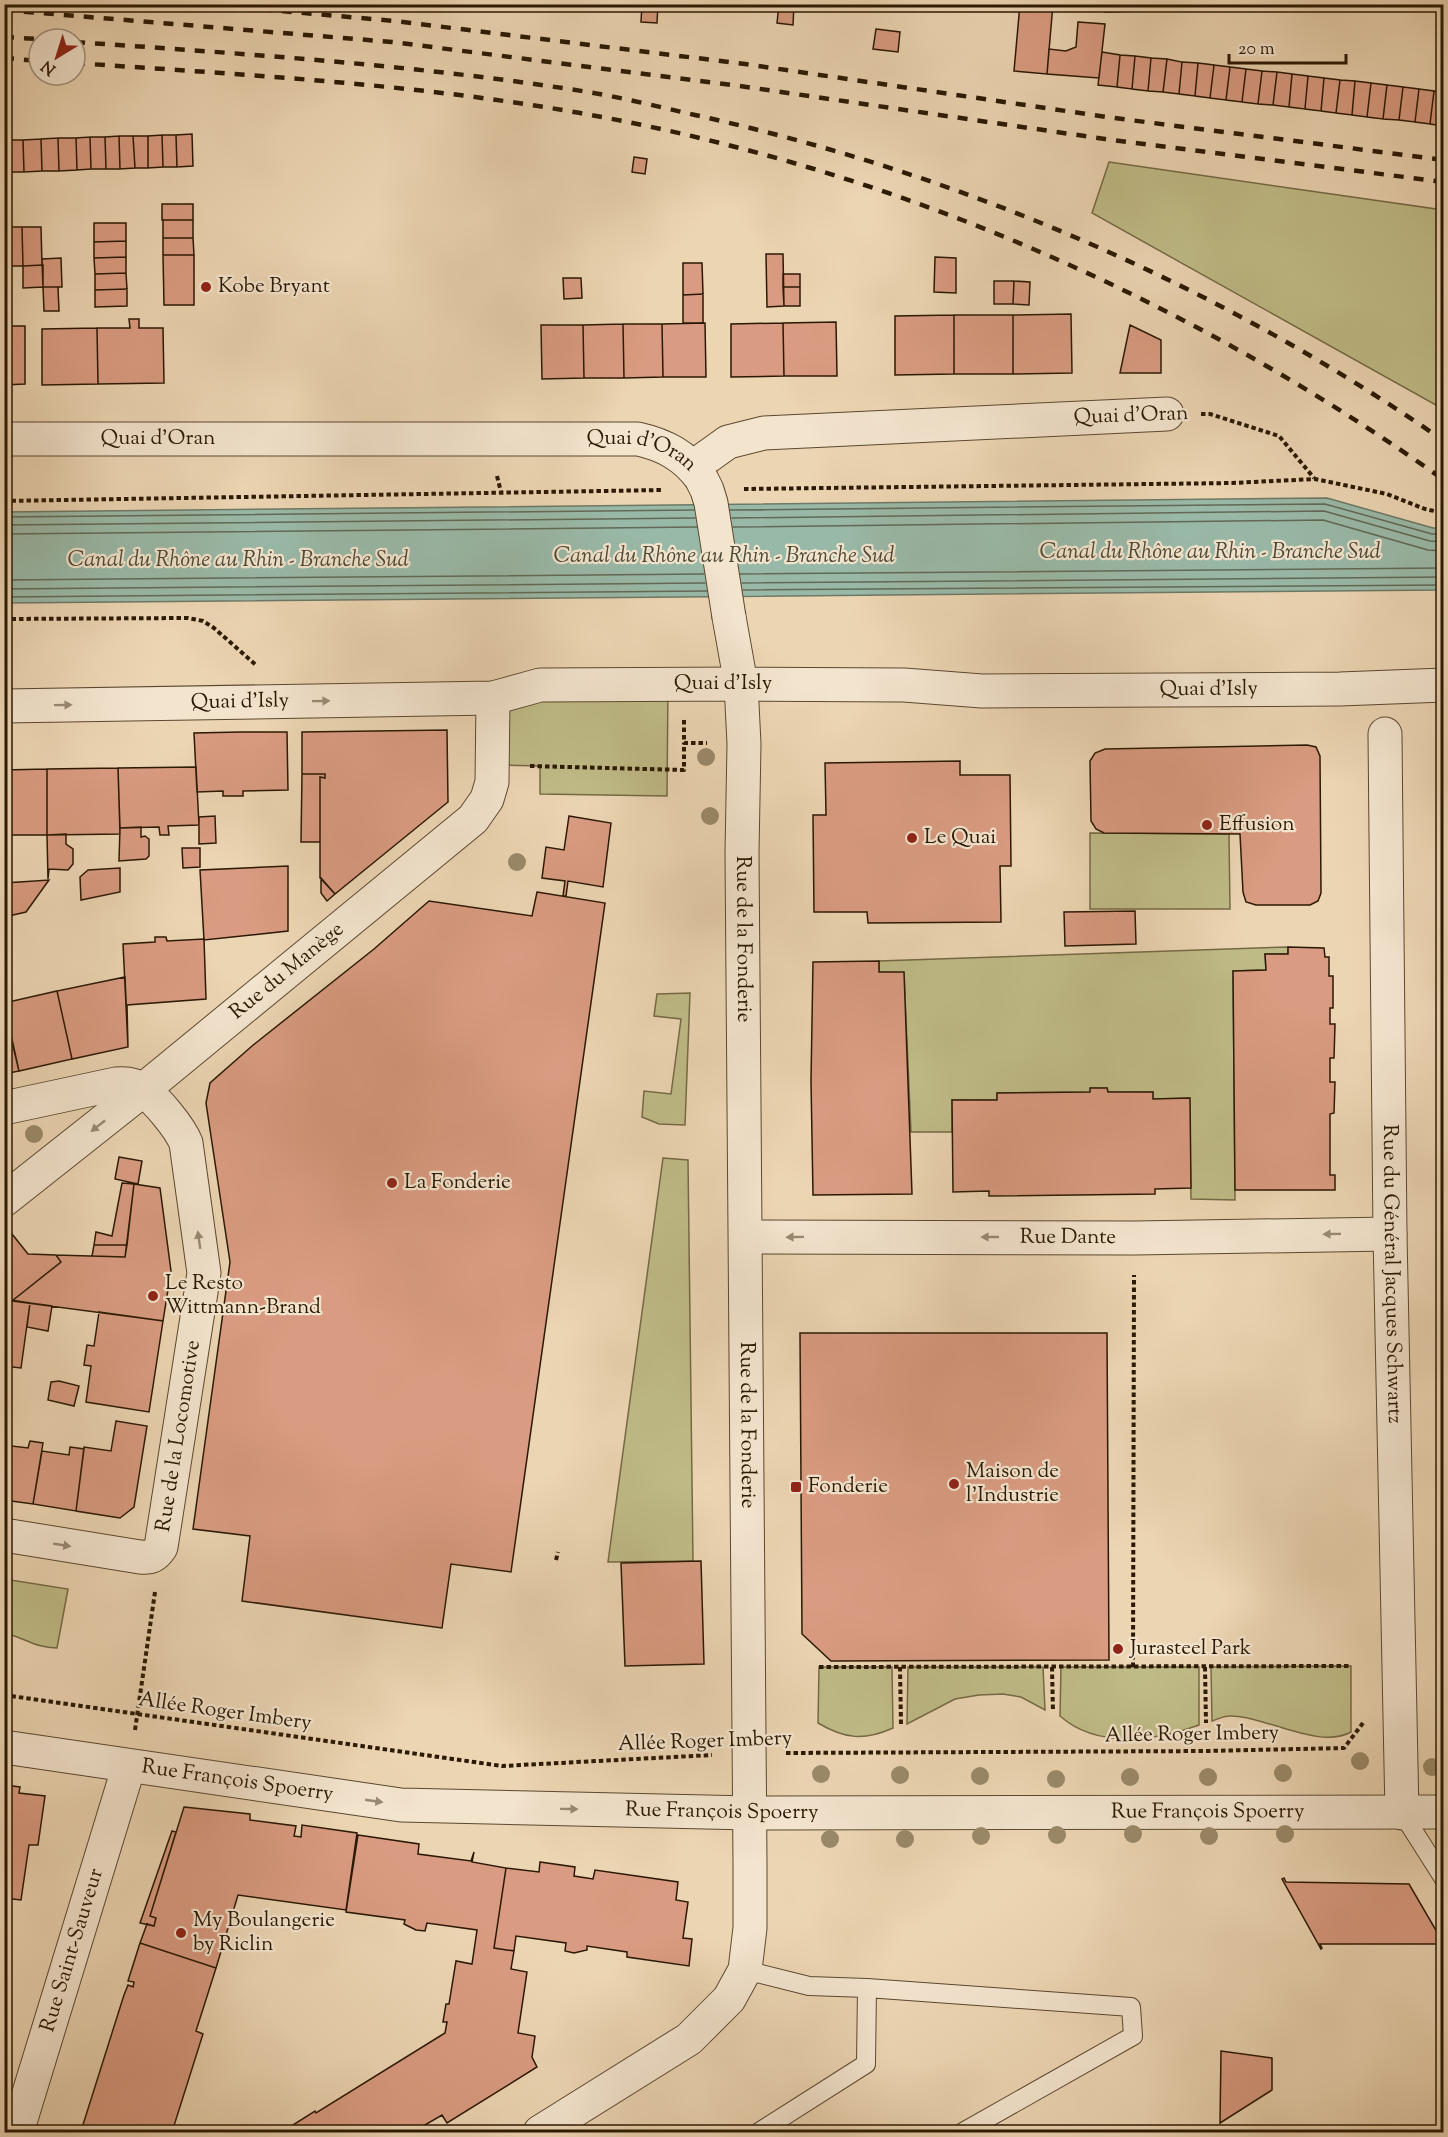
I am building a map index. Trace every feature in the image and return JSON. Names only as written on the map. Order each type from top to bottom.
[{"type":"street","name":"Quai d'Oran","points":[[4,439],[638,439],[657,443],[671,450],[697,472],[728,442],[765,433],[1167,414]]},
{"type":"street","name":"Rue de la Fonderie","points":[[540,2133],[689,2039],[729,1999],[745,1970],[750,1928],[742,852],[744,744],[741,684],[711,503],[697,472]]},
{"type":"street","name":"Quai d'Isly","points":[[4,706],[493,699],[540,685],[904,685],[982,691],[1340,689],[1443,685]]},
{"type":"street","name":"Rue du Manège","points":[[4,1200],[143,1090],[473,819],[487,799],[492,782],[493,699]]},
{"type":"street","name":"Rue du Général Jacques Schwartz","points":[[1385,734],[1390,1234],[1402,1814]]},
{"type":"street","points":[[4,1108],[116,1084],[128,1083],[143,1090]]},
{"type":"street","name":"Rue de la Locomotive","points":[[143,1090],[181,1130],[186,1143],[204,1273],[161,1547]]},
{"type":"street","name":"Rue Dante","points":[[746,1237],[1135,1238],[1390,1234]]},
{"type":"street","points":[[4,1535],[140,1557],[154,1556],[161,1547]]},
{"type":"street","name":"Rue François Spoerry","points":[[4,1747],[400,1804],[750,1813],[1402,1814],[1443,1812]]},
{"type":"street","name":"Rue Saint-Sauveur","points":[[17,2133],[129,1766]]},
{"type":"lane","points":[[1402,1814],[1443,1879]]},
{"type":"lane","points":[[745,1970],[809,1986],[1131,2007],[1133,2036],[963,2133]]},
{"type":"lane","points":[[759,2133],[866,2064],[867,1988]]},
{"type":"path","name":"Quai d'Oran","points":[[1167,414],[1210,414],[1279,436],[1315,479],[1388,494],[1425,509],[1443,513]]},
{"type":"path","points":[[4,620],[167,617],[203,621],[281,686],[282,702]]},
{"type":"path","points":[[493,765],[684,770],[683,684]]},
{"type":"path","points":[[684,743],[744,744]]},
{"type":"path","points":[[1133,1667],[1135,1238]]},
{"type":"path","points":[[129,1766],[161,1547]]},
{"type":"path","points":[[556,1560],[558,1552]]},
{"type":"path","points":[[819,1667],[1351,1666]]},
{"type":"path","points":[[900,1667],[901,1725]]},
{"type":"path","points":[[1052,1667],[1053,1712]]},
{"type":"path","points":[[1205,1667],[1206,1722]]},
{"type":"path","name":"Allée Roger Imbery","points":[[4,1695],[502,1766],[749,1753],[1344,1748],[1364,1723],[1401,1722]]},
{"type":"shaded area","points":[[1109,162],[1443,210],[1443,409],[1092,213]]},
{"type":"shaded area","points":[[668,684],[667,796],[540,794],[540,766],[493,765],[493,698]]},
{"type":"shaded area","points":[[1090,833],[1229,834],[1230,909],[1090,909]]},
{"type":"shaded area","points":[[1288,947],[1288,954],[1265,954],[1266,970],[1233,971],[1235,1200],[1191,1199],[1189,1098],[1153,1099],[1153,1092],[1108,1092],[1107,1088],[1091,1088],[1090,1092],[997,1093],[997,1100],[952,1100],[952,1132],[911,1132],[904,973],[879,972],[879,961]]},
{"type":"shaded area","points":[[690,993],[685,1125],[659,1124],[642,1117],[644,1091],[671,1094],[681,1019],[654,1016],[657,994]]},
{"type":"shaded area","points":[[663,1158],[688,1160],[693,1561],[608,1562]]},
{"type":"shaded area","points":[[4,1579],[68,1589],[57,1648],[36,1645],[5,1633]]},
{"type":"shaded area","points":[[1351,1666],[1351,1732],[1324,1737],[1292,1731],[1244,1717],[1228,1716],[1212,1721],[1211,1667]]},
{"type":"shaded area","points":[[819,1667],[892,1667],[893,1728],[873,1735],[855,1736],[837,1732],[818,1723]]},
{"type":"shaded area","points":[[908,1667],[1043,1667],[1045,1710],[1021,1697],[1003,1694],[979,1695],[955,1699],[907,1724]]},
{"type":"shaded area","points":[[1061,1667],[1199,1667],[1199,1725],[1146,1738],[1109,1738],[1091,1734],[1075,1727],[1060,1716]]},
{"type":"water","name":"Canal du Rhône au Rhin - Branche Sud","points":[[1327,498],[1433,528],[1443,528],[1443,590],[5,603],[4,512]]},
{"type":"building","points":[[642,4],[658,4],[657,23],[641,22]]},
{"type":"building","points":[[779,4],[794,4],[793,25],[777,23]]},
{"type":"building","points":[[1020,4],[1053,4],[1047,74],[1014,71]]},
{"type":"building","points":[[1106,4],[1188,4],[1188,10],[1105,12]]},
{"type":"building","points":[[1188,4],[1280,4],[1280,9],[1188,10]]},
{"type":"building","points":[[1280,4],[1332,4],[1332,8],[1280,9]]},
{"type":"building","points":[[1332,4],[1424,4],[1424,8],[1332,8]]},
{"type":"building","points":[[1078,22],[1105,24],[1099,78],[1047,74],[1049,49],[1066,51],[1076,47]]},
{"type":"building","points":[[876,29],[900,32],[898,52],[873,49]]},
{"type":"building","points":[[1102,52],[1120,55],[1117,87],[1098,85]]},
{"type":"building","points":[[1120,55],[1135,56],[1132,89],[1117,87]]},
{"type":"building","points":[[1135,56],[1151,58],[1148,91],[1132,89]]},
{"type":"building","points":[[1151,58],[1167,59],[1163,92],[1148,91]]},
{"type":"building","points":[[1167,59],[1182,62],[1179,94],[1163,92]]},
{"type":"building","points":[[1182,62],[1198,63],[1195,96],[1179,94]]},
{"type":"building","points":[[1198,63],[1214,65],[1210,98],[1195,96]]},
{"type":"building","points":[[1214,65],[1230,67],[1226,100],[1210,98]]},
{"type":"building","points":[[1230,67],[1246,69],[1242,102],[1226,100]]},
{"type":"building","points":[[1246,69],[1262,71],[1258,104],[1242,102]]},
{"type":"building","points":[[1262,71],[1277,72],[1273,105],[1258,104]]},
{"type":"building","points":[[1277,72],[1292,74],[1289,107],[1273,105]]},
{"type":"building","points":[[1292,74],[1308,76],[1305,109],[1289,107]]},
{"type":"building","points":[[1308,76],[1324,78],[1321,111],[1305,109]]},
{"type":"building","points":[[1324,78],[1340,80],[1336,113],[1321,111]]},
{"type":"building","points":[[1340,80],[1355,81],[1352,115],[1336,113]]},
{"type":"building","points":[[1355,81],[1371,83],[1367,117],[1352,115]]},
{"type":"building","points":[[1371,83],[1387,85],[1383,119],[1367,117]]},
{"type":"building","points":[[1387,85],[1403,87],[1399,120],[1383,119]]},
{"type":"building","points":[[1403,87],[1419,89],[1415,122],[1399,120]]},
{"type":"building","points":[[1419,89],[1434,91],[1430,124],[1415,122]]},
{"type":"building","points":[[1434,91],[1444,92],[1444,126],[1430,124]]},
{"type":"building","points":[[192,134],[193,166],[177,167],[176,135]]},
{"type":"building","points":[[162,135],[163,167],[148,168],[148,136]]},
{"type":"building","points":[[162,135],[176,135],[177,167],[163,167]]},
{"type":"building","points":[[119,136],[120,169],[106,169],[105,137]]},
{"type":"building","points":[[119,136],[133,136],[135,168],[120,169]]},
{"type":"building","points":[[133,136],[148,136],[148,168],[135,168]]},
{"type":"building","points":[[90,137],[105,137],[106,169],[91,169]]},
{"type":"building","points":[[90,137],[91,169],[77,170],[76,138]]},
{"type":"building","points":[[58,138],[76,138],[77,170],[59,171]]},
{"type":"building","points":[[58,138],[59,171],[42,171],[41,139]]},
{"type":"building","points":[[41,139],[42,171],[24,172],[23,140]]},
{"type":"building","points":[[5,140],[23,140],[24,172],[6,172]]},
{"type":"building","points":[[634,157],[647,159],[645,174],[632,172]]},
{"type":"building","points":[[162,204],[193,204],[193,220],[162,220]]},
{"type":"building","points":[[163,220],[193,220],[193,238],[163,238]]},
{"type":"building","points":[[94,223],[126,223],[126,241],[94,242]]},
{"type":"building","points":[[4,227],[10,227],[11,266],[4,266]]},
{"type":"building","points":[[10,227],[22,227],[23,266],[11,266]]},
{"type":"building","points":[[22,227],[41,227],[42,265],[23,266]]},
{"type":"building","points":[[163,238],[193,238],[194,255],[163,255]]},
{"type":"building","points":[[126,241],[126,257],[94,258],[94,242]]},
{"type":"building","points":[[766,254],[783,254],[784,306],[767,307]]},
{"type":"building","points":[[163,255],[194,255],[194,305],[164,305]]},
{"type":"building","points":[[126,257],[126,273],[95,274],[94,258]]},
{"type":"building","points":[[935,257],[956,258],[956,293],[934,292]]},
{"type":"building","points":[[61,258],[62,287],[43,287],[42,259]]},
{"type":"building","points":[[683,263],[702,263],[703,294],[683,295]]},
{"type":"building","points":[[43,265],[43,287],[23,288],[23,266]]},
{"type":"building","points":[[126,273],[127,289],[95,290],[95,274]]},
{"type":"building","points":[[783,274],[800,274],[800,287],[783,287]]},
{"type":"building","points":[[563,278],[581,278],[582,298],[564,299]]},
{"type":"building","points":[[994,281],[1014,281],[1013,304],[994,304]]},
{"type":"building","points":[[1014,281],[1030,282],[1029,305],[1013,304]]},
{"type":"building","points":[[43,287],[58,287],[59,311],[44,311]]},
{"type":"building","points":[[783,287],[800,287],[800,306],[784,306]]},
{"type":"building","points":[[127,289],[127,306],[95,307],[95,290]]},
{"type":"building","points":[[703,294],[703,323],[683,323],[683,295]]},
{"type":"building","points":[[1071,314],[1072,373],[1013,374],[1013,315]]},
{"type":"building","points":[[954,315],[954,374],[895,375],[895,316]]},
{"type":"building","points":[[954,315],[1013,315],[1013,374],[954,374]]},
{"type":"building","points":[[129,319],[139,319],[139,328],[163,328],[164,383],[98,384],[97,328],[130,328]]},
{"type":"building","points":[[836,322],[837,376],[784,376],[783,323]]},
{"type":"building","points":[[705,323],[706,377],[663,377],[662,324]]},
{"type":"building","points":[[783,323],[784,376],[731,377],[731,324]]},
{"type":"building","points":[[623,324],[624,378],[584,378],[583,325]]},
{"type":"building","points":[[623,324],[662,324],[663,377],[624,378]]},
{"type":"building","points":[[541,325],[583,325],[584,378],[542,379]]},
{"type":"building","points":[[1130,325],[1161,340],[1161,373],[1120,373]]},
{"type":"building","points":[[4,326],[25,326],[25,384],[4,385]]},
{"type":"building","points":[[97,328],[98,384],[42,385],[42,329]]},
{"type":"building","points":[[447,730],[448,802],[335,894],[320,878],[320,777],[325,778],[325,774],[302,774],[302,732]]},
{"type":"building","points":[[287,732],[288,790],[243,791],[243,796],[223,796],[223,791],[197,792],[194,733]]},
{"type":"building","name":"Effusion","points":[[1307,745],[1316,747],[1320,756],[1321,893],[1318,901],[1310,905],[1256,905],[1246,902],[1243,892],[1240,834],[1104,833],[1096,829],[1091,821],[1090,761],[1095,753],[1105,749]]},
{"type":"building","name":"Le Quai","points":[[960,761],[960,775],[1010,775],[1011,866],[1000,866],[1001,922],[868,923],[867,912],[814,912],[813,815],[826,815],[825,763]]},
{"type":"building","points":[[196,767],[199,825],[168,826],[169,835],[160,835],[159,827],[120,828],[118,768]]},
{"type":"building","points":[[118,768],[120,834],[47,835],[47,769]]},
{"type":"building","points":[[47,769],[47,835],[4,835],[4,770]]},
{"type":"building","points":[[302,774],[325,774],[325,778],[320,777],[320,842],[301,842]]},
{"type":"building","points":[[215,816],[216,843],[199,844],[199,817]]},
{"type":"building","points":[[569,816],[611,823],[603,887],[568,881],[566,896],[563,896],[565,881],[542,878],[546,847],[564,850]]},
{"type":"building","points":[[141,827],[141,837],[145,836],[149,839],[149,856],[146,859],[119,861],[120,828]]},
{"type":"building","points":[[66,834],[66,844],[73,849],[73,864],[68,870],[49,869],[48,879],[47,835]]},
{"type":"building","points":[[182,848],[200,848],[200,867],[183,868]]},
{"type":"building","points":[[288,866],[288,931],[204,940],[200,870]]},
{"type":"building","points":[[120,868],[120,892],[81,900],[80,877],[88,870]]},
{"type":"building","points":[[321,878],[335,894],[327,901],[321,893]]},
{"type":"building","points":[[49,880],[26,912],[4,917],[4,883]]},
{"type":"building","name":"La Fonderie","points":[[537,892],[605,903],[511,1572],[451,1564],[442,1628],[242,1601],[250,1536],[193,1529],[230,1262],[206,1103],[210,1083],[429,901],[532,916]]},
{"type":"building","points":[[1135,911],[1136,944],[1065,946],[1064,912]]},
{"type":"building","points":[[155,937],[166,937],[167,941],[204,939],[206,999],[127,1005],[128,1047],[123,944],[155,942]]},
{"type":"building","points":[[1288,947],[1324,948],[1325,957],[1329,957],[1329,976],[1333,976],[1333,1008],[1330,1008],[1330,1024],[1335,1024],[1334,1058],[1330,1058],[1330,1082],[1335,1082],[1334,1113],[1330,1114],[1330,1175],[1335,1175],[1335,1190],[1235,1190],[1233,971],[1266,970],[1265,954],[1288,954]]},
{"type":"building","points":[[879,961],[879,972],[904,972],[912,1194],[813,1195],[811,1081],[813,962]]},
{"type":"building","points":[[125,977],[128,1047],[72,1059],[57,991]]},
{"type":"building","points":[[57,991],[72,1059],[19,1071],[4,1003]]},
{"type":"building","points":[[4,1009],[19,1071],[4,1074]]},
{"type":"building","points":[[1090,1088],[1107,1088],[1108,1092],[1153,1092],[1153,1099],[1190,1098],[1191,1188],[1155,1189],[1155,1194],[989,1196],[989,1191],[953,1192],[952,1100],[997,1100],[997,1093],[1090,1092]]},
{"type":"building","points":[[119,1157],[142,1161],[138,1184],[115,1179]]},
{"type":"building","points":[[122,1183],[134,1184],[127,1245],[94,1245],[96,1232],[112,1236]]},
{"type":"building","points":[[134,1184],[160,1188],[171,1271],[163,1321],[12,1301],[61,1262],[56,1255],[125,1257]]},
{"type":"building","points":[[4,1224],[28,1254],[56,1255],[61,1262],[12,1301],[4,1299]]},
{"type":"building","points":[[94,1245],[127,1245],[125,1257],[92,1256]]},
{"type":"building","points":[[4,1299],[30,1303],[21,1368],[4,1366]]},
{"type":"building","points":[[30,1303],[52,1306],[48,1331],[27,1327]]},
{"type":"building","points":[[99,1312],[163,1321],[149,1412],[86,1402],[91,1366],[84,1365],[87,1345],[94,1346]]},
{"type":"building","name":"Maison de l'Industrie","points":[[800,1333],[1107,1333],[1109,1660],[831,1661],[802,1634]]},
{"type":"building","points":[[59,1381],[79,1386],[74,1406],[48,1400],[51,1382]]},
{"type":"building","points":[[116,1421],[147,1426],[134,1507],[120,1518],[76,1511],[84,1447],[111,1451]]},
{"type":"building","points":[[30,1441],[43,1443],[33,1504],[4,1500],[4,1445],[28,1448]]},
{"type":"building","points":[[70,1447],[84,1449],[76,1511],[33,1504],[42,1451],[69,1455]]},
{"type":"building","points":[[701,1561],[704,1664],[625,1666],[621,1563]]},
{"type":"building","points":[[4,1785],[20,1787],[19,1793],[45,1796],[38,1845],[29,1845],[21,1900],[4,1898]]},
{"type":"building","points":[[184,1807],[250,1814],[250,1820],[296,1826],[294,1836],[301,1837],[302,1825],[357,1833],[346,1910],[238,1895],[216,1968],[140,1943],[147,1924],[154,1926],[156,1918],[150,1916]]},
{"type":"building","points":[[172,1831],[176,1832],[150,1916],[156,1918],[154,1926],[140,1923]]},
{"type":"building","points":[[358,1835],[419,1844],[418,1854],[471,1861],[474,1852],[472,1862],[506,1868],[494,1948],[514,1951],[511,1969],[527,1972],[518,2033],[535,2036],[532,2057],[537,2067],[447,2123],[442,2115],[413,2132],[285,2132],[315,2111],[316,2113],[445,2033],[447,2022],[443,2022],[446,2004],[449,2004],[456,1961],[472,1964],[477,1930],[427,1923],[425,1931],[416,1930],[404,1924],[405,1920],[346,1912]]},
{"type":"building","points":[[540,1862],[575,1867],[574,1876],[593,1879],[595,1870],[678,1882],[676,1900],[688,1902],[683,1938],[692,1939],[689,1966],[627,1957],[627,1952],[587,1946],[587,1950],[574,1953],[565,1951],[566,1943],[516,1936],[514,1951],[494,1948],[506,1868],[539,1872]]},
{"type":"building","points":[[1284,1878],[1286,1882],[1409,1884],[1444,1944],[1320,1944],[1321,1949],[1282,1879]]},
{"type":"building","points":[[140,1943],[216,1968],[196,2031],[203,2034],[172,2132],[81,2131],[124,1995],[128,1985],[133,1987],[134,1982],[128,1981]]},
{"type":"building","points":[[1221,2051],[1272,2058],[1272,2090],[1220,2123]]},
{"type":"railway","points":[[202,4],[395,21],[745,64],[1114,118],[1444,160]]},
{"type":"railway","points":[[4,10],[392,42],[740,86],[1105,139],[1444,182]]},
{"type":"railway","points":[[4,37],[27,38]]},
{"type":"railway","points":[[87,43],[332,61],[460,74],[588,92],[795,140],[893,169],[990,203],[1085,242],[1179,285],[1270,333],[1358,385],[1444,441]]},
{"type":"railway","points":[[4,58],[27,60]]},
{"type":"railway","points":[[87,64],[334,82],[527,104],[705,139],[818,170],[929,207],[1037,251],[1143,300],[1246,354],[1347,415],[1444,480]]},
{"type":"place","name":"Kobe Bryant","points":[[206,287]]},
{"type":"place","name":"Effusion","points":[[1207,825]]},
{"type":"place","name":"Le Quai","points":[[912,838]]},
{"type":"place","name":"La Fonderie","points":[[392,1183]]},
{"type":"place","name":"Le Resto Wittmann-Brand","points":[[153,1296]]},
{"type":"place","name":"Maison de l'Industrie","points":[[954,1484]]},
{"type":"place","name":"Fonderie","points":[[796,1487]]},
{"type":"place","name":"Jurasteel Park","points":[[1118,1649]]},
{"type":"place","name":"My Boulangerie by Riclin","points":[[181,1933]]}]
